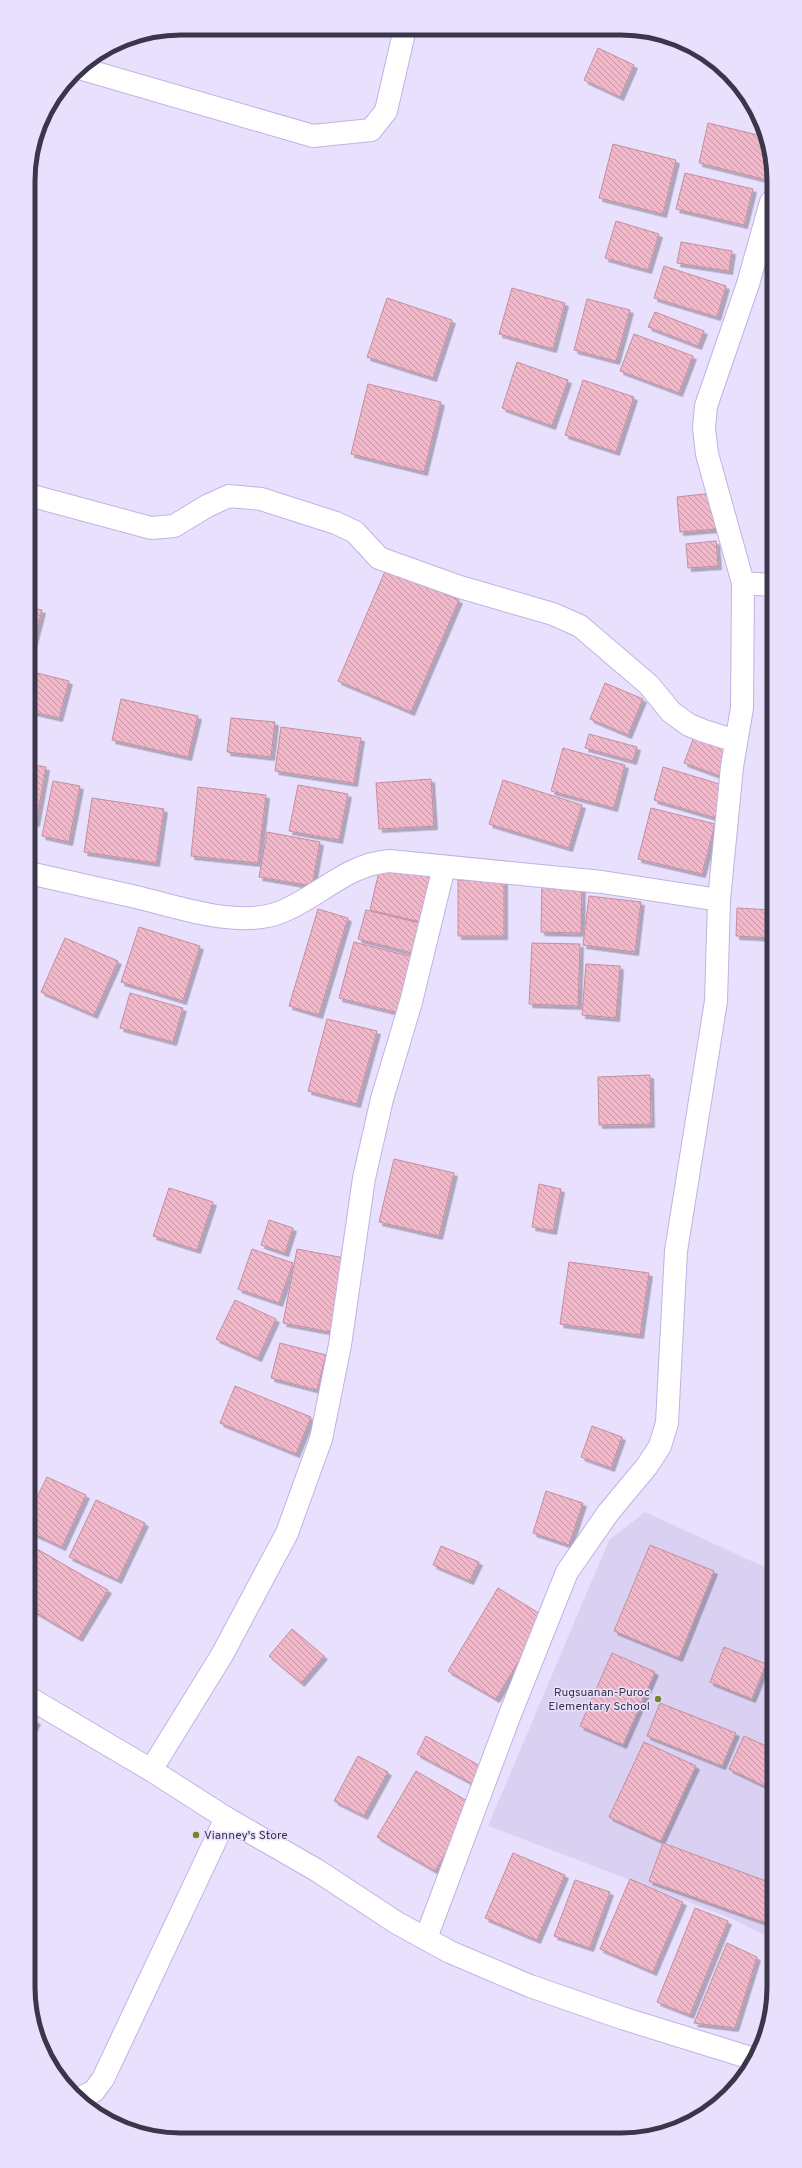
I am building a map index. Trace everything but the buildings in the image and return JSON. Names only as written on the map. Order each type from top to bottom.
[{"type":"street","points":[[86,70],[313,136],[372,130],[386,111],[404,35]]},
{"type":"street","points":[[426,1938],[509,1717],[568,1572],[608,1513],[647,1466],[660,1446],[667,1423],[676,1251],[716,1001],[719,900],[736,741],[742,708],[743,583],[707,454],[704,428],[706,406],[748,284],[767,216]]},
{"type":"street","points":[[35,497],[151,528],[174,526],[207,506],[229,496],[261,498],[336,523],[355,532],[378,558],[460,587],[553,614],[580,626],[649,686],[671,712],[689,724],[704,731],[736,741]]},
{"type":"street","points":[[743,583],[767,585]]},
{"type":"street","points":[[35,874],[215,916],[256,918],[281,912],[357,869],[376,862],[389,861],[602,882],[719,900]]},
{"type":"street","points":[[151,1770],[222,1655],[287,1533],[321,1439],[340,1346],[366,1170],[382,1099],[411,1002],[444,867]]},
{"type":"street","points":[[35,1702],[151,1770],[226,1818],[318,1871],[397,1923],[450,1952],[530,1986],[749,2057]]},
{"type":"street","points":[[84,2096],[94,2091],[103,2079],[226,1818]]},
{"type":"shaded area","name":"Rugsuanan-Puroc Elementary School","points":[[645,1512],[767,1568],[767,1936],[733,1919],[488,1826],[609,1540]]},
{"type":"place","name":"Rugsuanan-Puroc Elementary School","points":[[658,1699]]},
{"type":"place","name":"Vianney's Store","points":[[196,1835]]}]
